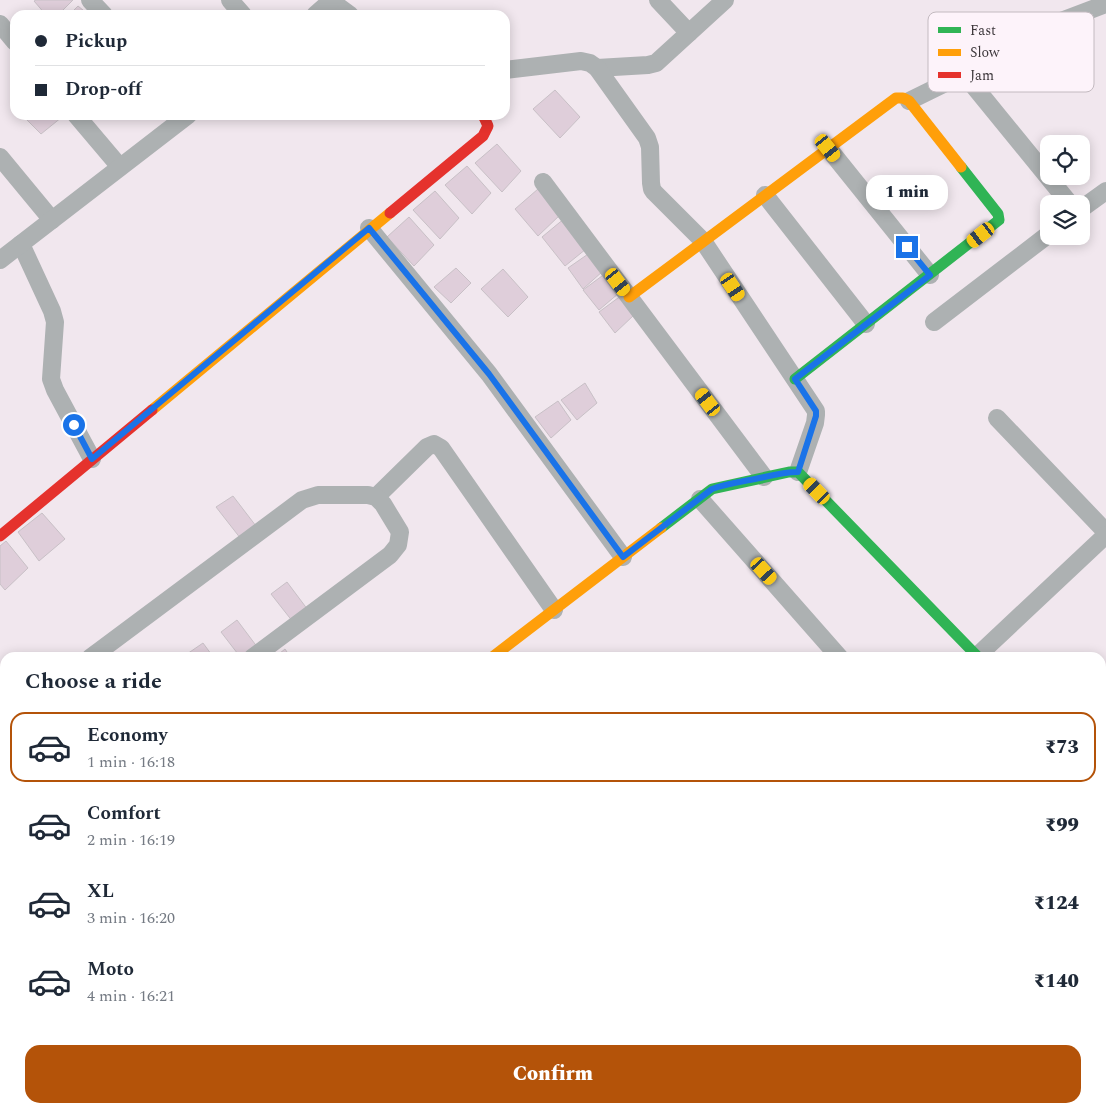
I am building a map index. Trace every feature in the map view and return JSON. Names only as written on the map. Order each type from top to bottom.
[{"type":"street","points":[[90,0],[99,10]]},
{"type":"street","points":[[230,0],[239,10]]},
{"type":"street","points":[[320,10],[331,0],[344,10]]},
{"type":"street","points":[[658,0],[689,33]]},
{"type":"street","points":[[596,68],[656,64],[725,0]]},
{"type":"street","points":[[1085,12],[1106,4]]},
{"type":"street","points":[[0,24],[10,36]]},
{"type":"street","points":[[510,69],[581,62],[590,63],[596,68],[647,138],[650,147],[652,189],[703,241],[816,411],[798,472]]},
{"type":"street","points":[[909,101],[928,92]]},
{"type":"street","points":[[979,92],[1063,195]]},
{"type":"street","points":[[629,297],[896,98],[905,98],[998,214],[999,220],[795,379]]},
{"type":"street","points":[[80,120],[120,167]]},
{"type":"street","points":[[0,260],[181,120]]},
{"type":"street","points":[[0,536],[482,136],[488,126],[485,120]]},
{"type":"street","points":[[828,148],[930,275]]},
{"type":"street","points":[[0,157],[52,220]]},
{"type":"street","points":[[543,182],[764,477]]},
{"type":"street","points":[[1090,203],[1106,191]]},
{"type":"street","points":[[765,195],[866,324]]},
{"type":"street","points":[[369,228],[489,374],[623,557]]},
{"type":"street","points":[[934,322],[1040,241]]},
{"type":"street","points":[[21,244],[52,311],[55,322],[50,379],[92,459]]},
{"type":"street","points":[[981,652],[1106,533],[997,418]]},
{"type":"street","points":[[376,497],[427,447],[434,444],[441,448],[554,610]]},
{"type":"street","points":[[499,652],[712,489],[789,472],[798,472],[971,652]]},
{"type":"street","points":[[98,652],[302,500],[318,496],[368,495],[376,497],[383,504],[400,532],[398,545],[390,555],[260,652]]},
{"type":"street","points":[[700,499],[835,652]]},
{"type":"building","points":[[73,0],[63,10],[42,10],[34,1]]},
{"type":"building","points":[[78,6],[83,10],[74,10]]},
{"type":"building","points":[[555,90],[580,117],[560,138],[533,109]]},
{"type":"building","points":[[27,120],[58,120],[41,134]]},
{"type":"building","points":[[497,144],[521,171],[502,192],[475,163]]},
{"type":"building","points":[[467,166],[491,193],[472,214],[445,185]]},
{"type":"building","points":[[538,189],[560,215],[538,236],[515,209]]},
{"type":"building","points":[[435,191],[459,218],[440,239],[413,210]]},
{"type":"building","points":[[409,217],[434,245],[414,266],[387,237]]},
{"type":"building","points":[[565,218],[586,249],[565,266],[542,237]]},
{"type":"building","points":[[591,252],[603,271],[583,289],[568,268]]},
{"type":"building","points":[[456,268],[471,283],[451,303],[434,287]]},
{"type":"building","points":[[503,269],[528,297],[508,317],[481,289]]},
{"type":"building","points":[[606,273],[619,293],[599,310],[583,290]]},
{"type":"building","points":[[622,295],[634,315],[615,333],[599,312]]},
{"type":"building","points":[[585,383],[597,403],[577,420],[561,400]]},
{"type":"building","points":[[558,401],[571,420],[551,438],[535,417]]},
{"type":"building","points":[[233,496],[256,526],[241,539],[216,507]]},
{"type":"building","points":[[42,513],[65,539],[39,561],[18,532]]},
{"type":"building","points":[[6,541],[28,568],[5,590],[0,584],[0,546]]},
{"type":"building","points":[[287,582],[308,610],[293,622],[271,594]]},
{"type":"building","points":[[237,620],[258,648],[253,652],[236,652],[221,632]]},
{"type":"building","points":[[203,643],[210,652],[190,652]]},
{"type":"traffic: fast","points":[[795,379],[999,220],[998,214],[961,167]]},
{"type":"traffic: fast","points":[[661,528],[712,489],[789,472],[798,472],[973,652]]},
{"type":"traffic: slow","points":[[629,297],[896,98],[903,98],[909,101],[961,167]]},
{"type":"traffic: slow","points":[[152,410],[390,213]]},
{"type":"traffic: slow","points":[[499,652],[661,528]]},
{"type":"traffic: jam","points":[[390,213],[483,136],[488,126],[485,120]]},
{"type":"traffic: jam","points":[[0,536],[152,410]]},
{"type":"route","points":[[74,425],[92,459],[369,228],[489,374],[623,557],[712,489],[789,472],[798,472],[815,423],[816,411],[795,379],[930,275],[907,247]]}]
